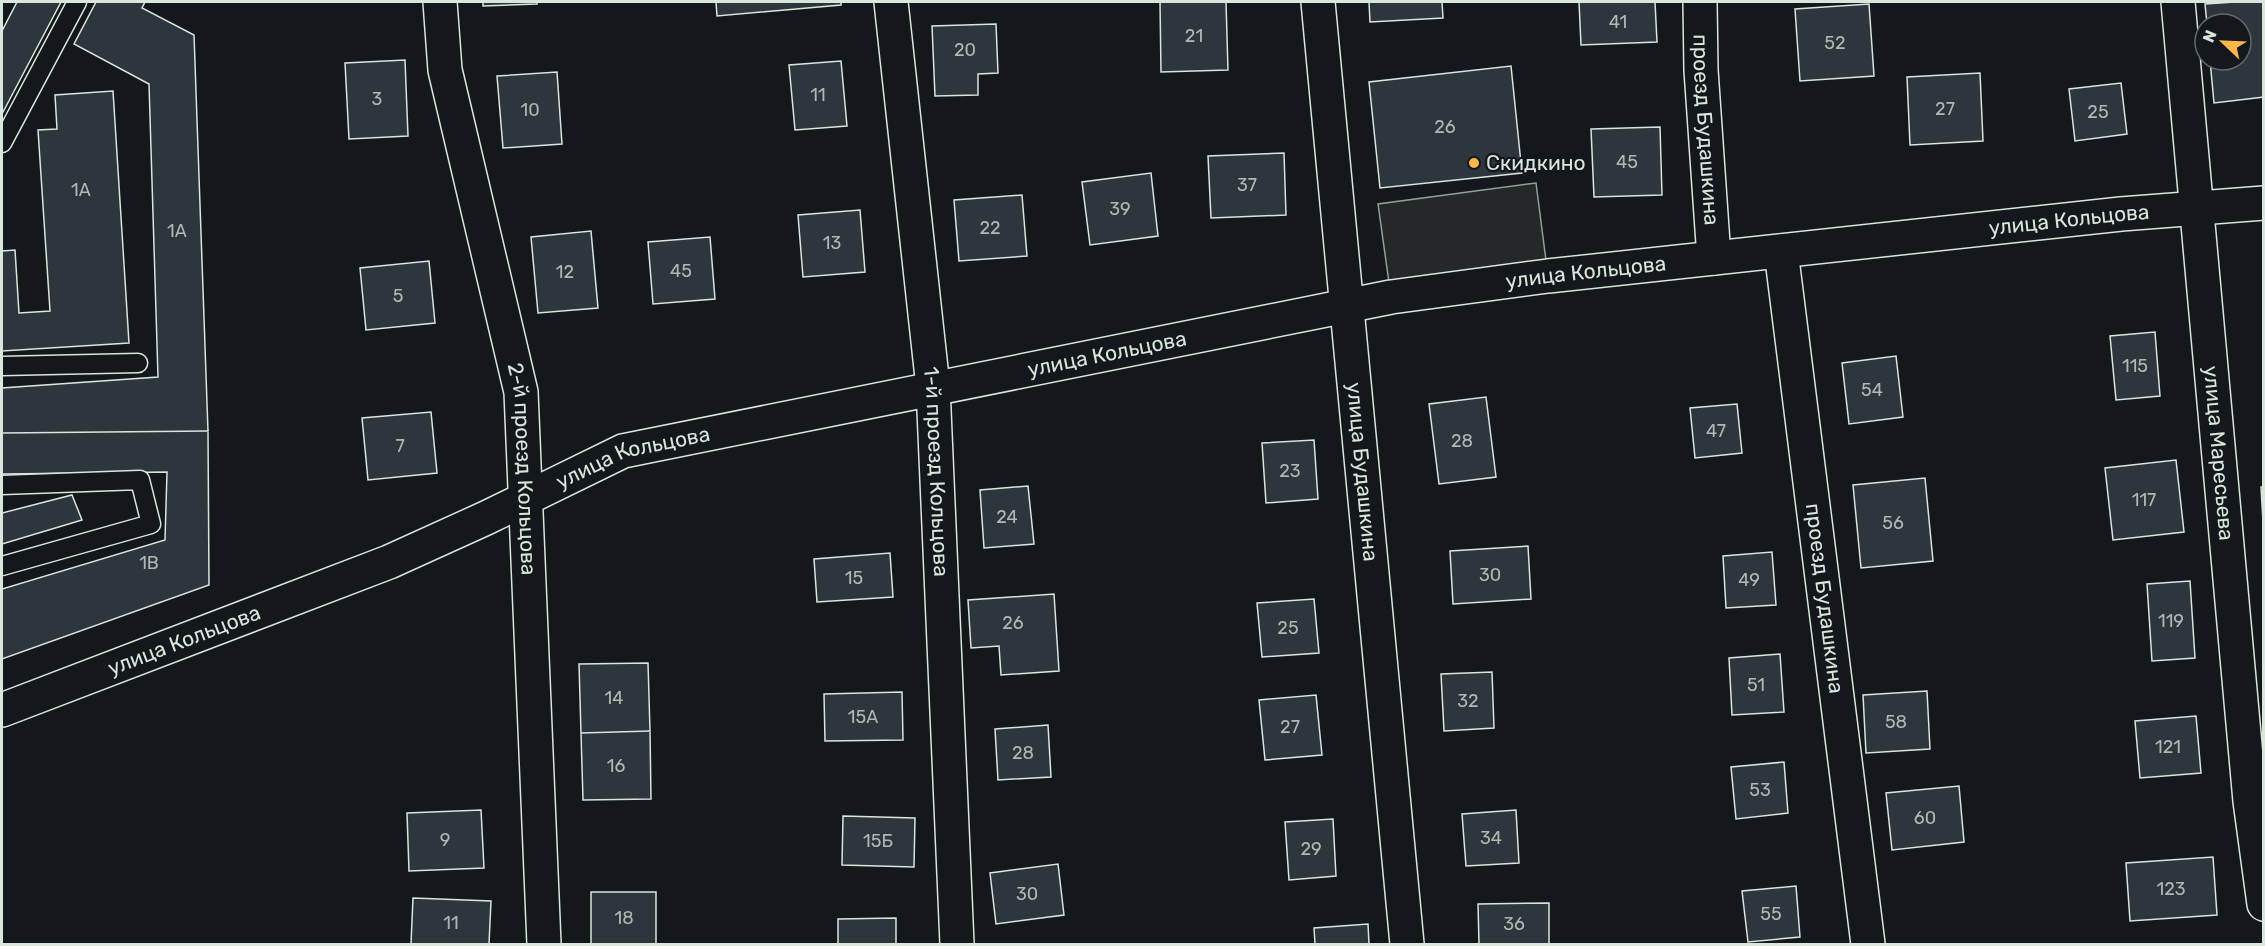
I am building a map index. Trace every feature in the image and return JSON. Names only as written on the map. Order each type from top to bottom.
[{"type":"street","name":"2-й проезд Кольцова","points":[[440,2],[445,70],[521,392],[544,945]]},
{"type":"street","name":"1-й проезд Кольцова","points":[[891,2],[933,387],[957,945]]},
{"type":"street","name":"улица Будашкина","points":[[1318,2],[1349,304],[1407,945]]},
{"type":"street","name":"проезд Будашкина","points":[[1700,2],[1701,70],[1714,258]]},
{"type":"street","name":"улица Маресьева","points":[[2178,2],[2250,801],[2264,904]]},
{"type":"street","name":"улица Кольцова","points":[[2,710],[389,562],[623,451],[1349,304],[1548,276],[2196,208],[2264,203]]},
{"type":"street","name":"проезд Будашкина","points":[[1781,251],[1868,945]]},
{"type":"lane","points":[[2,143],[77,2]]},
{"type":"lane","points":[[2,366],[138,363]]},
{"type":"lane","points":[[2,485],[140,480],[151,524],[2,566]]},
{"type":"shaded area","points":[[1536,183],[1548,276],[1391,297],[1378,204]]},
{"type":"building","points":[[17,2],[61,2],[2,114],[2,31]]},
{"type":"building","points":[[96,2],[145,2],[142,8],[194,35],[208,431],[2,433],[2,388],[158,377],[149,84],[74,44]]},
{"type":"building","points":[[483,2],[537,2],[537,4],[483,6]]},
{"type":"building","points":[[716,2],[841,2],[841,5],[717,16]]},
{"type":"building","points":[[1160,2],[1226,2],[1228,70],[1161,72]]},
{"type":"building","points":[[1369,2],[1442,2],[1443,18],[1370,22]]},
{"type":"building","points":[[1579,2],[1655,2],[1657,42],[1581,45]]},
{"type":"building","points":[[2264,2],[2264,97],[2214,103],[2211,72],[2253,72],[2253,12],[2206,12],[2205,4]]},
{"type":"building","points":[[1869,4],[1874,76],[1800,81],[1795,9]]},
{"type":"building","points":[[996,24],[998,73],[978,74],[978,95],[935,96],[932,26]]},
{"type":"building","points":[[405,60],[408,136],[349,139],[345,63]]},
{"type":"building","points":[[841,61],[847,126],[795,130],[789,65]]},
{"type":"building","points":[[1511,66],[1522,173],[1380,188],[1369,82]]},
{"type":"building","points":[[557,72],[562,144],[503,148],[497,76]]},
{"type":"building","points":[[1980,73],[1983,141],[1910,145],[1907,77]]},
{"type":"building","points":[[2121,83],[2127,134],[2075,141],[2069,89]]},
{"type":"building","points":[[113,91],[129,343],[2,351],[2,251],[15,250],[19,313],[50,311],[38,130],[57,129],[55,95]]},
{"type":"building","points":[[1660,127],[1662,195],[1594,197],[1591,129]]},
{"type":"building","points":[[1284,153],[1286,215],[1211,218],[1208,156]]},
{"type":"building","points":[[1151,173],[1158,236],[1090,245],[1082,182]]},
{"type":"building","points":[[1022,195],[1027,256],[959,261],[954,200]]},
{"type":"building","points":[[860,210],[865,272],[803,277],[798,215]]},
{"type":"building","points":[[591,231],[598,308],[538,313],[531,237]]},
{"type":"building","points":[[710,237],[715,299],[653,304],[648,242]]},
{"type":"building","points":[[429,261],[435,323],[366,330],[360,268]]},
{"type":"building","points":[[2155,332],[2160,396],[2116,400],[2110,336]]},
{"type":"building","points":[[1896,356],[1903,417],[1849,424],[1842,363]]},
{"type":"building","points":[[1486,397],[1496,477],[1439,484],[1429,404]]},
{"type":"building","points":[[1737,404],[1742,453],[1695,458],[1690,408]]},
{"type":"building","points":[[431,412],[437,473],[368,480],[362,418]]},
{"type":"building","points":[[208,431],[209,585],[2,659],[2,589],[165,540],[167,472],[2,474],[2,433]]},
{"type":"building","points":[[1314,440],[1318,499],[1266,503],[1262,443]]},
{"type":"building","points":[[2176,460],[2184,532],[2113,540],[2105,468]]},
{"type":"building","points":[[1925,478],[1933,561],[1861,568],[1853,485]]},
{"type":"building","points":[[1028,486],[1034,544],[984,548],[980,490]]},
{"type":"building","points":[[2261,487],[2264,487],[2264,539]]},
{"type":"building","points":[[72,495],[82,520],[2,544],[2,513]]},
{"type":"building","points":[[1528,546],[1531,599],[1453,604],[1450,551]]},
{"type":"building","points":[[1772,552],[1776,605],[1726,608],[1723,556]]},
{"type":"building","points":[[890,553],[893,597],[817,602],[814,559]]},
{"type":"building","points":[[2190,581],[2195,658],[2152,661],[2147,584]]},
{"type":"building","points":[[1054,594],[1059,671],[1001,675],[999,646],[971,648],[968,600]]},
{"type":"building","points":[[1314,599],[1319,653],[1262,657],[1257,603]]},
{"type":"building","points":[[1780,654],[1784,712],[1732,715],[1729,658]]},
{"type":"building","points":[[648,663],[650,731],[581,733],[579,664]]},
{"type":"building","points":[[1492,672],[1494,728],[1444,731],[1441,674]]},
{"type":"building","points":[[1927,691],[1930,749],[1866,753],[1863,695]]},
{"type":"building","points":[[902,692],[903,740],[825,741],[824,694]]},
{"type":"building","points":[[1316,695],[1322,755],[1265,760],[1259,700]]},
{"type":"building","points":[[2196,716],[2201,773],[2140,778],[2135,721]]},
{"type":"building","points":[[1048,725],[1051,777],[998,780],[995,729]]},
{"type":"building","points":[[650,731],[651,799],[583,800],[581,733]]},
{"type":"building","points":[[1784,762],[1788,813],[1736,819],[1731,767]]},
{"type":"building","points":[[1959,786],[1964,842],[1892,850],[1886,793]]},
{"type":"building","points":[[481,810],[484,868],[409,871],[407,813]]},
{"type":"building","points":[[1516,810],[1519,863],[1466,866],[1462,814]]},
{"type":"building","points":[[843,816],[915,818],[914,867],[842,865]]},
{"type":"building","points":[[1333,819],[1336,876],[1289,880],[1285,822]]},
{"type":"building","points":[[2213,857],[2217,915],[2130,921],[2126,863]]},
{"type":"building","points":[[1058,864],[1064,915],[996,924],[990,873]]},
{"type":"building","points":[[1796,886],[1800,937],[1748,942],[1742,891]]},
{"type":"building","points":[[591,892],[656,892],[656,944],[591,944]]},
{"type":"building","points":[[413,898],[491,901],[489,944],[411,944]]},
{"type":"building","points":[[1549,903],[1549,944],[1479,944],[1478,904]]},
{"type":"building","points":[[896,918],[896,944],[838,944],[838,919]]},
{"type":"building","points":[[1368,924],[1369,944],[1315,944],[1314,928]]},
{"type":"place","name":"Скидкино","points":[[1474,163]]}]
